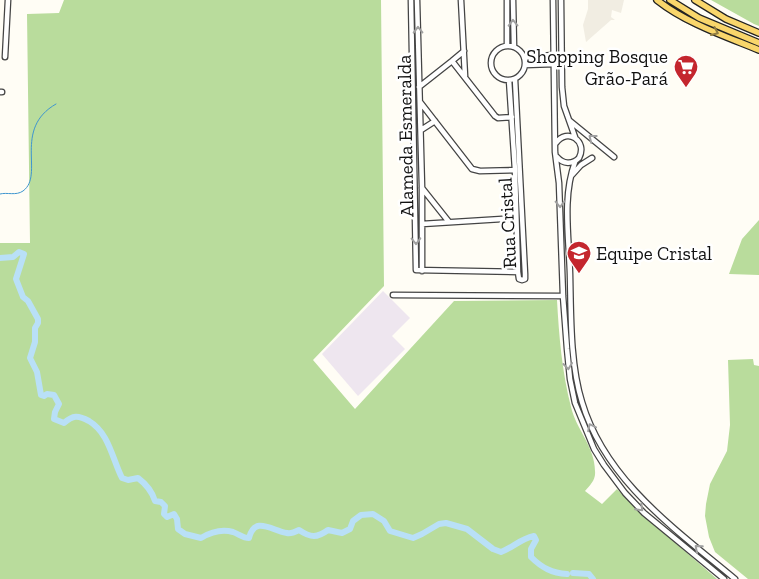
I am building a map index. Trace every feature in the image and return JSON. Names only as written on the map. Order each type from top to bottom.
[{"type":"main road","points":[[657,0],[679,14],[713,31],[759,50]]},
{"type":"main road","points":[[670,0],[699,18],[759,43]]},
{"type":"main road","points":[[695,0],[726,19],[759,33]]},
{"type":"street","points":[[5,57],[3,49],[8,0]]},
{"type":"street","name":"Alameda Esmeralda","points":[[411,0],[415,216],[419,271]]},
{"type":"street","name":"Alameda Esmeralda","points":[[417,0],[422,188],[419,271]]},
{"type":"street","points":[[461,0],[465,77]]},
{"type":"street","points":[[507,0],[507,46]]},
{"type":"street","points":[[513,0],[514,47]]},
{"type":"street","points":[[553,0],[556,155],[559,183],[563,296],[570,379],[577,410],[594,449],[615,480],[644,512],[724,579]]},
{"type":"street","points":[[561,0],[564,106],[575,137],[581,144],[582,151],[575,162],[568,191],[573,340],[581,401],[588,421],[608,458],[634,491],[735,579]]},
{"type":"street","points":[[411,7],[417,7]]},
{"type":"street","points":[[553,27],[558,26],[561,37]]},
{"type":"street","points":[[507,46],[514,47],[524,56],[525,65],[522,73],[509,80],[498,76],[494,72],[492,61],[497,50],[507,46]]},
{"type":"street","points":[[419,87],[464,51]]},
{"type":"street","points":[[524,56],[554,55]]},
{"type":"street","points":[[452,61],[495,116],[498,118],[512,118]]},
{"type":"street","points":[[525,65],[554,64]]},
{"type":"street","points":[[413,78],[419,78]]},
{"type":"street","name":"Rua Cristal","points":[[509,80],[516,144],[518,272],[519,279],[524,280],[514,78]]},
{"type":"street","points":[[420,102],[472,168],[480,171],[515,170]]},
{"type":"street","points":[[421,130],[435,121]]},
{"type":"street","points":[[569,121],[614,157]]},
{"type":"street","points":[[414,136],[421,136]]},
{"type":"street","points":[[556,145],[559,139],[565,136],[575,137]]},
{"type":"street","points":[[556,155],[564,163],[575,162]]},
{"type":"street","points":[[570,178],[581,165],[592,158]]},
{"type":"street","points":[[422,188],[449,222]]},
{"type":"street","points":[[415,216],[422,216]]},
{"type":"street","points":[[422,224],[516,218]]},
{"type":"street","points":[[517,245],[523,245]]},
{"type":"street","points":[[419,271],[518,272]]},
{"type":"street","points":[[392,294],[563,296]]},
{"type":"shaded area","points":[[588,0],[624,0],[621,13],[612,10],[611,17],[615,20],[611,20],[586,42],[583,25],[588,9]]},
{"type":"shaded area","points":[[383,291],[410,318],[392,336],[405,349],[358,396],[322,354]]},
{"type":"green space","points":[[64,0],[381,0],[384,286],[313,360],[355,409],[454,301],[557,300],[565,381],[573,415],[589,446],[594,462],[595,477],[585,491],[602,504],[617,489],[641,513],[717,579],[0,579],[0,243],[30,243],[27,14],[59,13]]},
{"type":"green space","points":[[711,0],[759,0],[759,26],[754,24]]},
{"type":"green space","points":[[759,220],[759,275],[729,274],[742,239]]},
{"type":"green space","points":[[753,359],[754,365],[759,366],[759,579],[748,579],[715,552],[709,537],[705,516],[710,484],[727,451],[730,425],[728,360]]},
{"type":"waterway","points":[[0,194],[14,194],[23,191],[29,184],[32,138],[35,126],[43,114],[56,104]]},
{"type":"waterway","points":[[0,258],[13,257],[19,252],[24,254],[16,279],[23,297],[28,301],[38,319],[35,328],[35,342],[30,358],[37,372],[41,395],[54,395],[59,404],[54,419],[64,423],[70,418],[79,417],[96,426],[106,439],[122,478],[128,480],[138,478],[141,480],[155,501],[161,502],[165,506],[164,514],[167,517],[174,514],[177,519],[178,529],[185,534],[201,538],[225,531],[249,538],[255,527],[265,526],[288,533],[299,530],[314,536],[328,530],[342,533],[350,529],[353,521],[361,515],[373,514],[384,521],[390,531],[413,538],[439,524],[446,523],[467,529],[493,549],[501,552],[534,536],[536,540],[531,549],[531,557],[548,569],[567,574]]},
{"type":"waterway","points":[[573,573],[589,574],[593,579]]},
{"type":"place","name":"Shopping Bosque Grão-Pará","points":[[686,88]]},
{"type":"place","name":"Equipe Cristal","points":[[579,274]]}]
